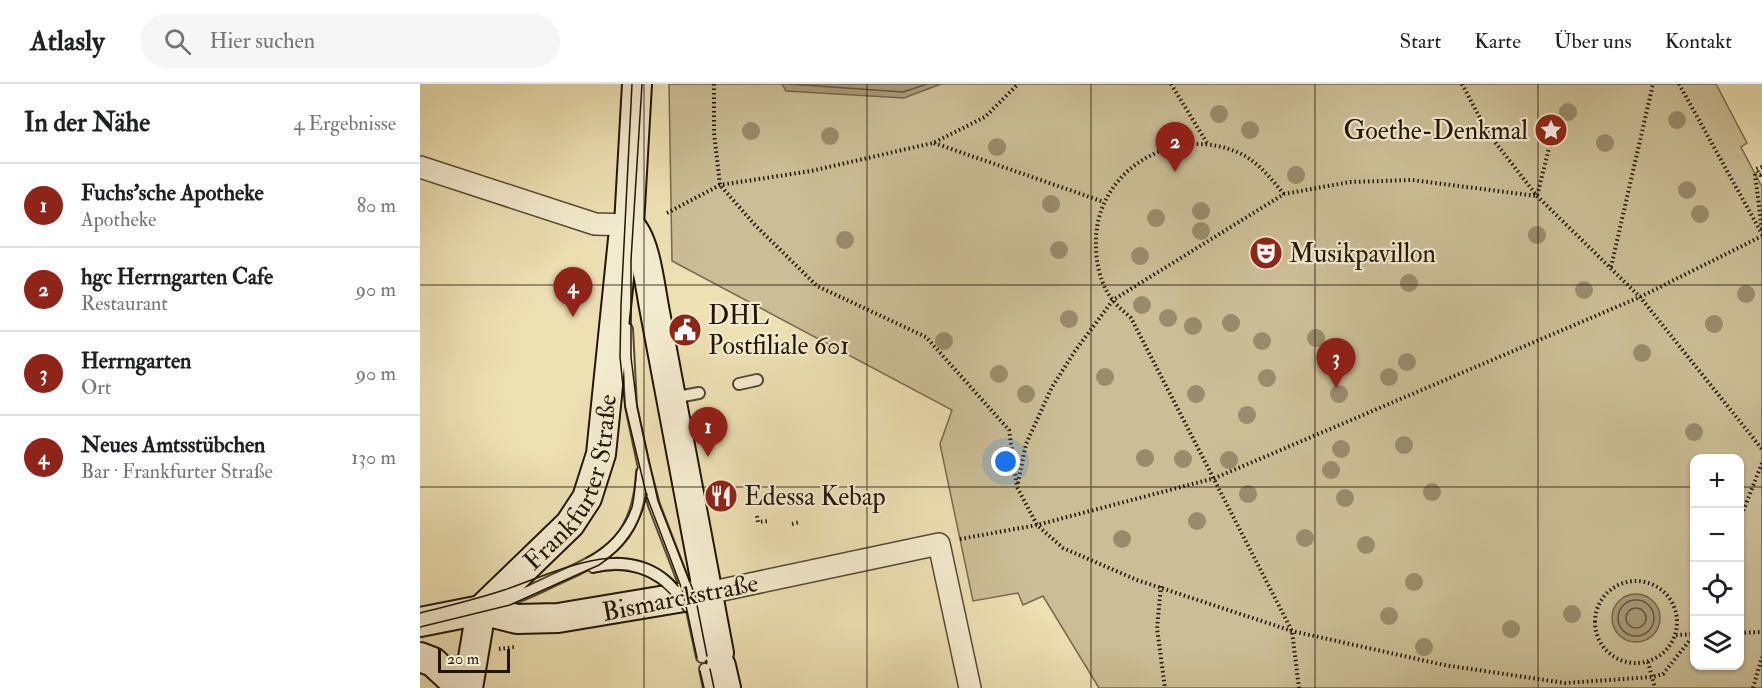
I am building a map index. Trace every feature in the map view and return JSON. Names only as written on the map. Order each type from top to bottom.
[{"type":"main road","name":"Frankfurter Straße","points":[[481,610],[570,524],[587,498],[601,454],[622,238],[626,225],[637,84]]},
{"type":"main road","name":"Frankfurter Straße","points":[[626,225],[633,228],[641,246],[654,307],[693,601],[714,670]]},
{"type":"main road","points":[[626,301],[630,298],[646,299],[654,307]]},
{"type":"main road","name":"Frankfurter Straße","points":[[612,330],[621,305],[626,301]]},
{"type":"main road","name":"Bismarckstraße","points":[[420,622],[481,610],[518,619],[558,618],[693,601]]},
{"type":"main road","points":[[468,688],[481,610]]},
{"type":"main road","points":[[420,657],[433,662],[461,688]]},
{"type":"street","points":[[420,167],[595,224],[626,225]]},
{"type":"street","points":[[939,544],[969,688]]},
{"type":"street","name":"Bismarckstraße","points":[[693,601],[939,544]]},
{"type":"lane","points":[[626,225],[627,359],[632,406],[654,505],[693,601]]},
{"type":"lane","points":[[739,384],[757,380]]},
{"type":"lane","points":[[683,396],[699,393]]},
{"type":"lane","points":[[481,610],[601,559],[622,537],[641,496],[643,463]]},
{"type":"lane","points":[[570,573],[599,565],[629,564],[659,575],[693,601]]},
{"type":"path","points":[[714,84],[714,133],[720,185],[755,225],[817,286],[926,337],[1010,430],[1017,487],[1037,525],[1063,548],[1137,580],[1161,586],[1292,631],[1444,665],[1564,683],[1652,677],[1663,674],[1690,641]]},
{"type":"path","points":[[667,213],[720,185],[811,171],[933,143],[985,117],[1018,84]]},
{"type":"path","points":[[1171,84],[1207,144]]},
{"type":"path","points":[[1462,84],[1488,133],[1537,196],[1640,297],[1762,449]]},
{"type":"path","points":[[1611,268],[1653,84]]},
{"type":"path","points":[[1679,84],[1762,234]]},
{"type":"path","points":[[933,143],[1104,202]]},
{"type":"path","points":[[1284,194],[1264,170],[1238,152],[1207,144],[1176,145],[1146,156],[1121,176],[1104,202],[1095,232],[1096,264],[1107,293],[1131,318],[1292,631],[1299,688]]},
{"type":"path","points":[[1537,196],[1550,144]]},
{"type":"path","points":[[1762,166],[1756,169],[1760,176],[1762,174]]},
{"type":"path","points":[[1755,174],[1762,234]]},
{"type":"path","points":[[1017,487],[1026,444],[1052,387],[1075,351],[1113,300],[1284,194],[1350,182],[1412,180],[1537,196]]},
{"type":"path","points":[[939,544],[1037,525],[1215,478],[1640,297],[1762,234]]},
{"type":"path","points":[[1744,509],[1762,463]]},
{"type":"path","points":[[757,516],[758,522],[769,520]]},
{"type":"path","points":[[792,524],[800,522]]},
{"type":"path","points":[[1636,580],[1649,582],[1661,588],[1676,609],[1676,635],[1670,647],[1648,662],[1636,664],[1623,661],[1602,646],[1596,635],[1594,622],[1596,609],[1607,592],[1623,582],[1636,580]]},
{"type":"path","points":[[1161,586],[1157,628],[1165,688]]},
{"type":"path","points":[[1744,633],[1762,632]]},
{"type":"path","points":[[1676,635],[1690,635]]},
{"type":"path","points":[[1753,688],[1762,657]]},
{"type":"path","points":[[1648,662],[1655,688]]},
{"type":"path","points":[[1594,682],[1594,688]]},
{"type":"shaded area","points":[[669,84],[1716,84],[1747,143],[1741,147],[1762,187],[1762,688],[1099,688],[1043,596],[1023,605],[1018,593],[973,601],[940,444],[952,410],[672,261]]},
{"type":"water","points":[[782,84],[941,84],[904,98],[786,91]]},
{"type":"water","points":[[1636,594],[1653,601],[1660,618],[1653,635],[1636,642],[1619,635],[1612,618],[1619,601]]},
{"type":"tram line","points":[[632,84],[621,305],[620,357],[625,406],[647,497],[683,592],[697,658]]},
{"type":"tram line","points":[[642,84],[631,260],[631,357],[637,406],[658,501],[695,595],[707,656]]},
{"type":"tram line","points":[[586,558],[607,543],[625,523],[632,507],[637,469]]},
{"type":"tram line","points":[[420,627],[510,605],[599,565],[608,559],[630,535],[647,494]]},
{"type":"tram line","points":[[420,613],[494,593],[594,560],[617,558],[639,560],[660,569],[678,586]]},
{"type":"tram line","points":[[592,573],[621,570],[645,576],[666,589],[684,611]]},
{"type":"tram line","points":[[710,669],[714,688]]},
{"type":"tram line","points":[[700,671],[704,688]]},
{"type":"place","name":"Goethe-Denkmal","points":[[1551,130]]},
{"type":"place","name":"hgc Herrngarten Cafe","points":[[1175,172]]},
{"type":"place","name":"Musikpavillon","points":[[1266,253]]},
{"type":"place","name":"Neues Amtsstübchen","points":[[573,317]]},
{"type":"place","name":"DHL Postfiliale 601","points":[[685,330]]},
{"type":"place","name":"Herrngarten","points":[[1336,388]]},
{"type":"place","name":"Fuchs'sche Apotheke","points":[[708,457]]},
{"type":"place","name":"Edessa Kebap","points":[[721,496]]}]
